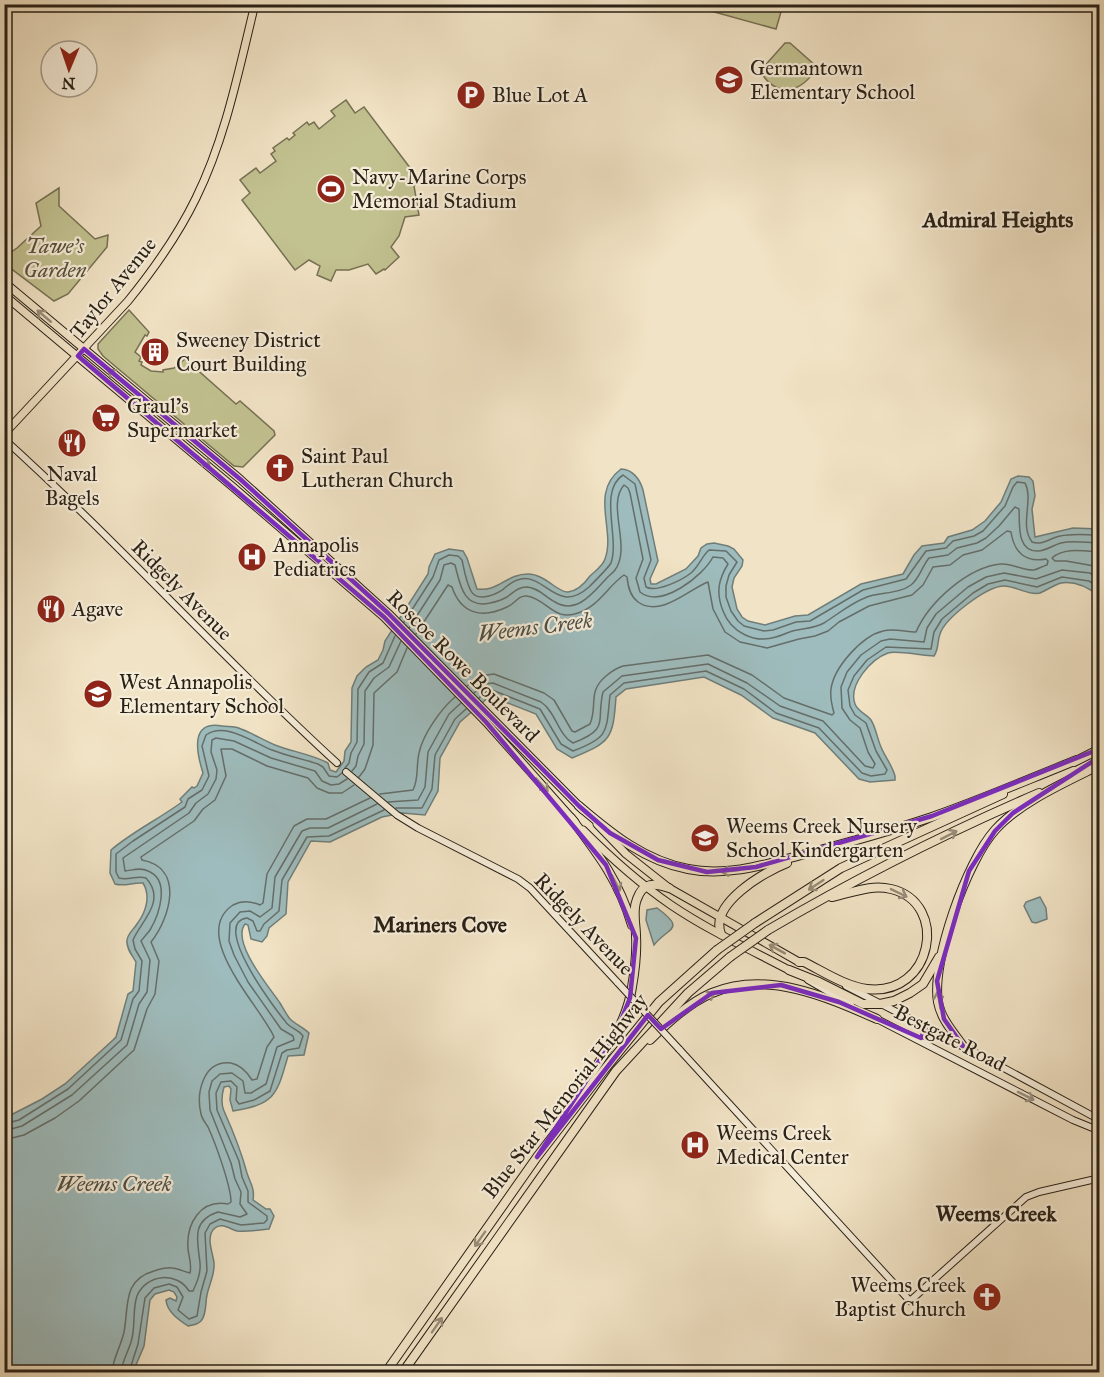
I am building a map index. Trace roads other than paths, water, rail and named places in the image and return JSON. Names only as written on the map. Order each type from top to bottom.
[{"type":"highway","points":[[579,806],[610,833],[657,860],[691,870],[737,871],[828,848],[933,816],[1100,749]]},
{"type":"highway","name":"Blue Star Memorial Highway","points":[[386,1372],[537,1157],[659,1002],[717,950],[841,868],[1077,760]]},
{"type":"highway","points":[[963,1046],[944,1019],[938,1003],[937,981],[944,948],[969,871],[980,850],[994,831],[1014,813],[1100,765]]},
{"type":"highway","name":"Blue Star Memorial Highway","points":[[403,1372],[592,1102],[636,1048],[688,993],[730,957],[768,930],[822,899],[982,818],[1074,778]]},
{"type":"highway","points":[[571,818],[606,865],[620,890],[636,938]]},
{"type":"highway","points":[[721,934],[720,918],[739,893],[760,876],[772,869],[828,848]]},
{"type":"highway","points":[[537,1157],[618,1030],[632,992],[636,938],[634,912],[637,900],[645,886],[658,884],[669,888]]},
{"type":"highway","points":[[799,962],[804,962],[849,984],[875,990],[891,988],[904,982],[922,959],[928,936],[927,924],[915,904],[903,894],[879,887],[822,899]]},
{"type":"highway","points":[[789,970],[863,1004],[880,1004],[894,1001],[923,984],[944,948]]},
{"type":"highway","points":[[552,1160],[646,1043],[677,1014],[712,993],[732,987],[758,984],[781,985],[808,991],[877,1019]]},
{"type":"main road","name":"Taylor Avenue","points":[[4,436],[146,279],[178,232],[208,171],[225,121],[255,4]]},
{"type":"main road","name":"Roscoe Rowe Boulevard","points":[[4,282],[240,479],[386,615],[484,716],[626,854],[669,888],[799,962]]},
{"type":"main road","name":"Roscoe Rowe Boulevard","points":[[4,295],[386,615]]},
{"type":"main road","name":"Ridgely Avenue","points":[[4,436],[280,711],[337,763]]},
{"type":"main road","name":"Roscoe Rowe Boulevard","points":[[484,716],[571,818],[645,886],[721,934],[789,970]]},
{"type":"main road","name":"Ridgely Avenue","points":[[346,772],[397,815],[518,879],[540,897],[910,1301],[1026,1197],[1100,1178]]},
{"type":"main road","name":"Bestgate Road","points":[[799,962],[963,1046],[1100,1120]]},
{"type":"main road","name":"Bestgate Road","points":[[789,970],[877,1019],[1073,1120],[1100,1131]]},
{"type":"water","name":"Weems Creek","points":[[621,469],[635,475],[643,490],[658,561],[650,579],[651,584],[656,584],[686,569],[698,556],[701,548],[707,544],[728,546],[734,549],[743,560],[732,587],[737,609],[748,621],[765,625],[795,616],[808,615],[861,584],[903,574],[922,546],[944,543],[948,537],[972,530],[985,521],[1001,502],[1011,479],[1018,476],[1029,477],[1033,481],[1035,496],[1032,509],[1035,537],[1073,528],[1099,529],[1099,596],[1071,583],[1061,583],[1036,594],[1009,586],[997,587],[968,604],[943,627],[934,656],[892,652],[881,656],[868,667],[855,689],[855,704],[873,723],[881,747],[894,772],[895,780],[870,782],[859,779],[815,733],[773,718],[741,695],[704,677],[626,689],[616,697],[613,722],[608,737],[595,748],[572,758],[557,749],[536,714],[490,696],[460,722],[440,758],[438,791],[425,815],[402,813],[382,817],[330,842],[311,841],[288,882],[286,914],[269,928],[262,942],[251,939],[248,925],[245,924],[242,932],[243,942],[260,976],[290,1019],[309,1033],[304,1055],[288,1056],[281,1080],[266,1101],[233,1111],[230,1100],[231,1089],[229,1086],[224,1087],[223,1090],[223,1108],[252,1186],[253,1200],[266,1209],[270,1209],[274,1216],[269,1229],[237,1231],[217,1226],[212,1231],[210,1245],[214,1272],[203,1318],[198,1323],[188,1326],[174,1315],[167,1304],[166,1300],[170,1298],[176,1301],[177,1297],[174,1292],[169,1290],[155,1294],[150,1300],[144,1346],[133,1372],[5,1372],[5,1118],[65,1084],[116,1037],[128,994],[133,991],[136,962],[128,949],[127,940],[143,914],[147,893],[143,883],[115,884],[110,873],[111,850],[182,802],[180,799],[192,787],[197,786],[203,773],[198,740],[204,728],[211,726],[239,728],[275,745],[322,760],[328,763],[330,770],[336,772],[344,761],[345,751],[351,742],[352,688],[357,676],[378,660],[385,641],[428,574],[435,554],[449,549],[463,551],[477,589],[491,588],[514,577],[528,574],[540,577],[564,592],[575,590],[603,564],[605,559],[608,536],[605,500],[612,479]]},
{"type":"water","points":[[1040,897],[1046,908],[1047,919],[1036,923],[1032,922],[1024,906],[1026,902]]},
{"type":"water","points":[[657,908],[673,925],[654,945],[646,920],[647,910]]},
{"type":"place","name":"Germantown Elementary School","points":[[729,80]]},
{"type":"place","name":"Blue Lot A","points":[[471,95]]},
{"type":"place","name":"Navy-Marine Corps Memorial Stadium","points":[[331,189]]},
{"type":"place","name":"Sweeney District Court Building","points":[[155,352]]},
{"type":"place","name":"Graul's Supermarket","points":[[106,418]]},
{"type":"place","name":"Naval Bagels","points":[[72,443]]},
{"type":"place","name":"Saint Paul Lutheran Church","points":[[280,468]]},
{"type":"place","name":"Annapolis Pediatrics","points":[[252,557]]},
{"type":"place","name":"Agave","points":[[51,609]]},
{"type":"place","name":"West Annapolis Elementary School","points":[[98,694]]},
{"type":"place","name":"Weems Creek Nursery School Kindergarten","points":[[705,838]]},
{"type":"place","name":"Weems Creek Medical Center","points":[[695,1145]]},
{"type":"place","name":"Weems Creek Baptist Church","points":[[987,1297]]},
{"type":"district","name":"Admiral Heights","points":[[998,219]]},
{"type":"district","name":"Mariners Cove","points":[[440,924]]},
{"type":"district","name":"Weems Creek","points":[[996,1213]]},
{"type":"park label","name":"Tawe's Garden","points":[[55,258]]}]
